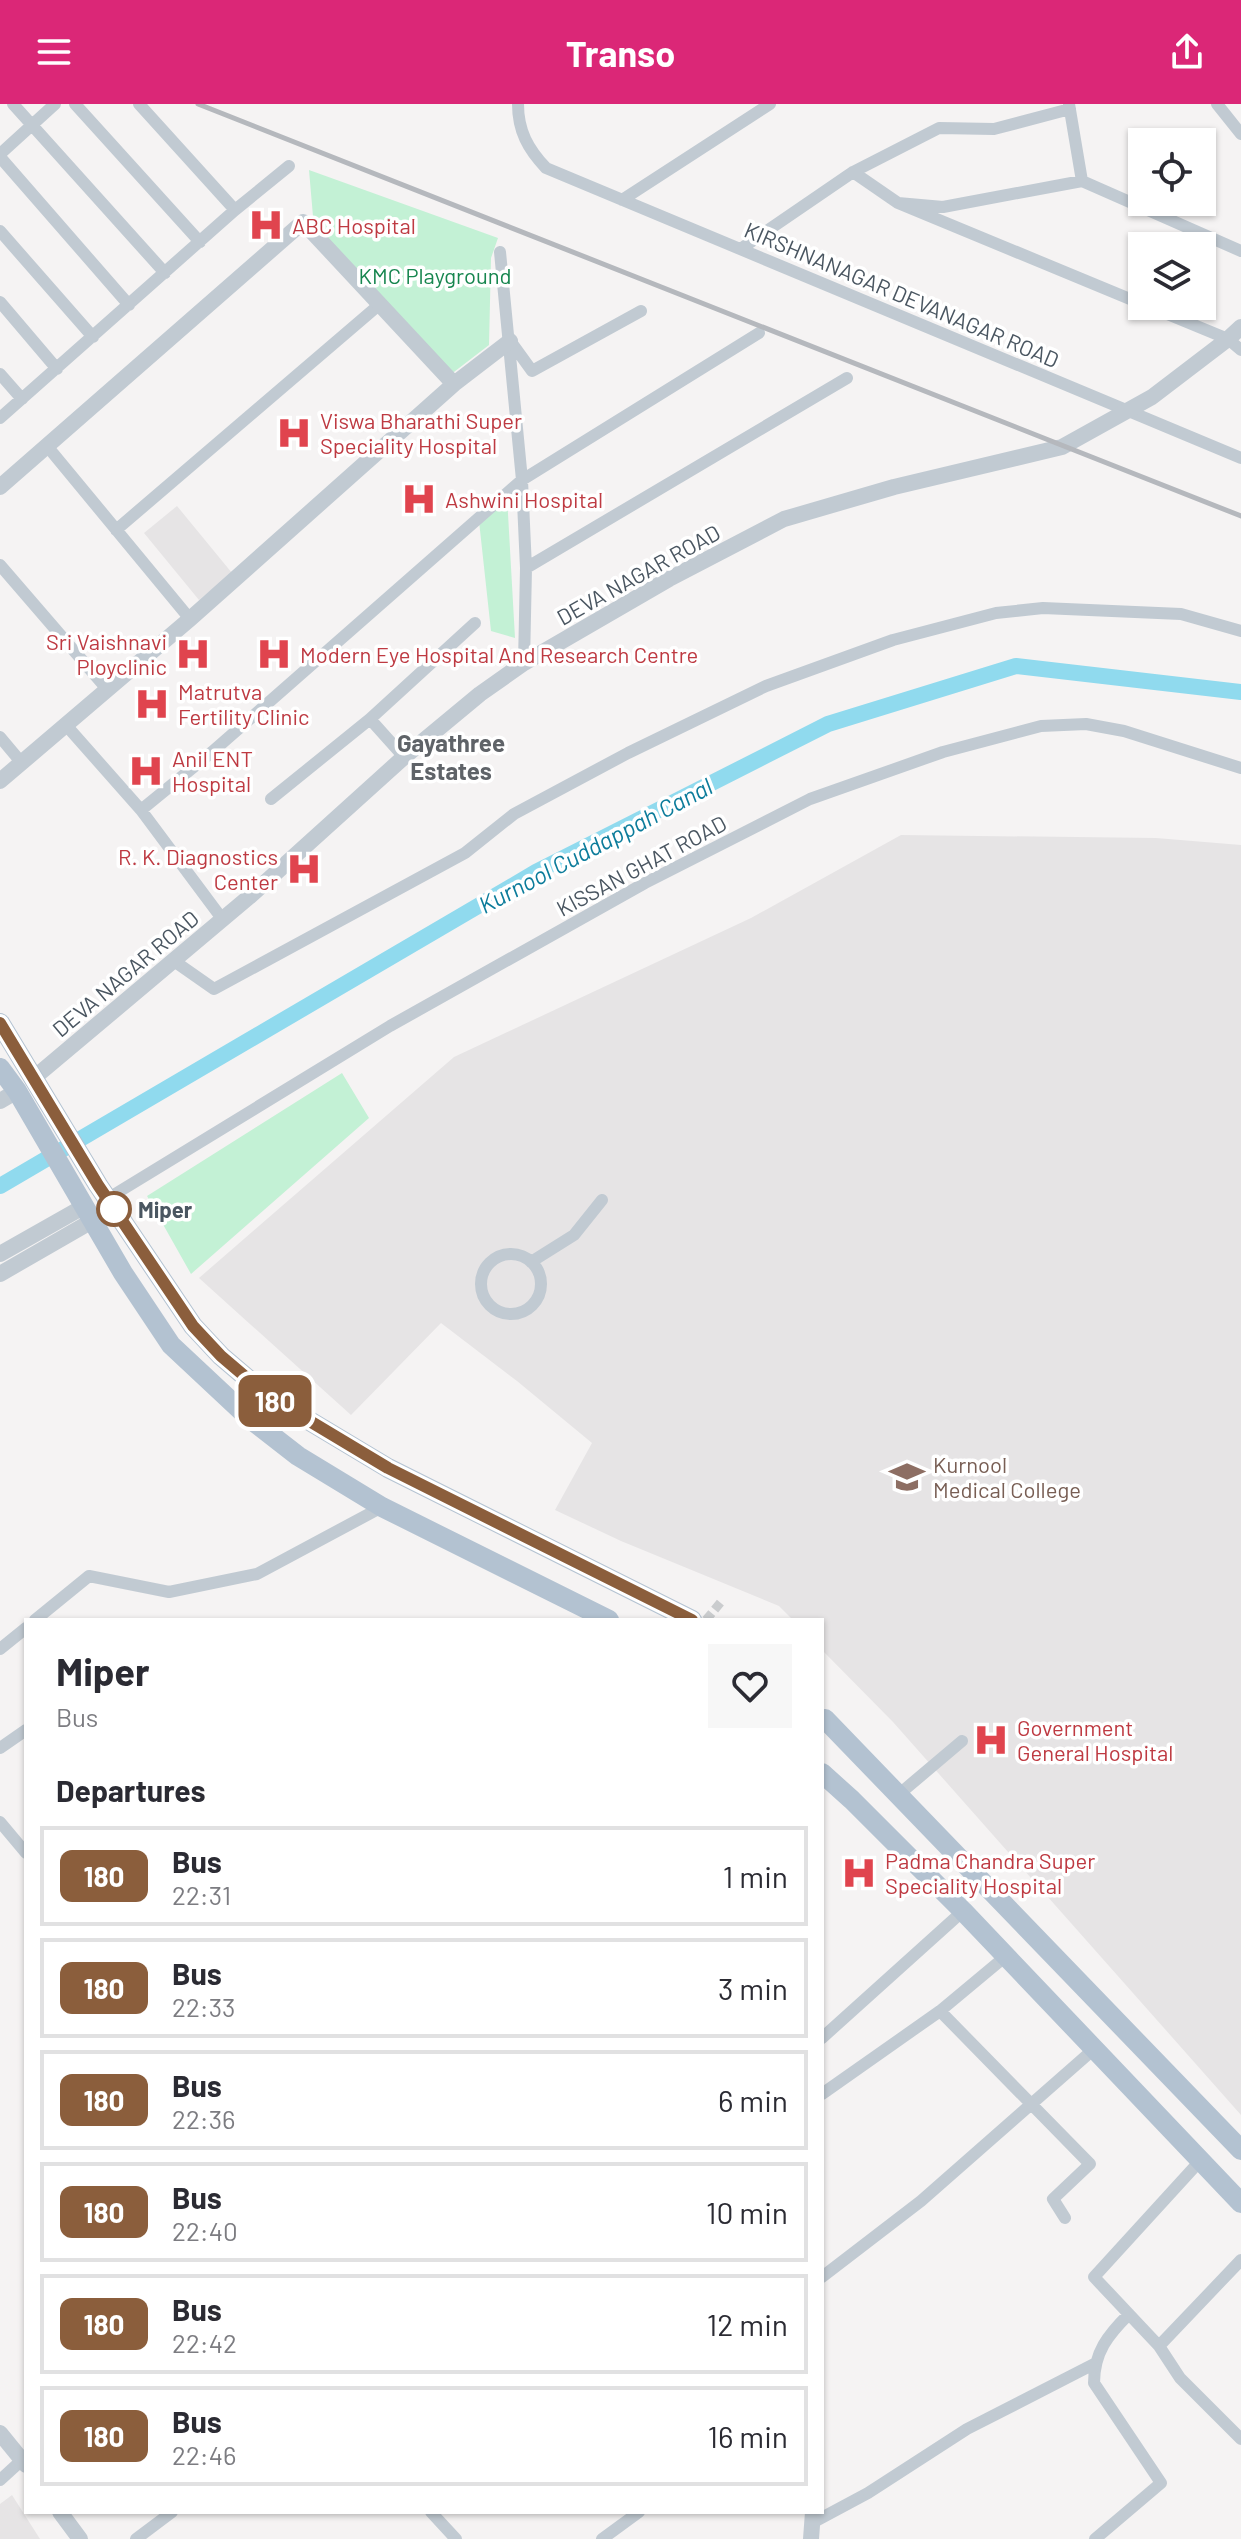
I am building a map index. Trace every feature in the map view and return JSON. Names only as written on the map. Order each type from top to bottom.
[{"type":"main road","points":[[0,1023],[103,1192],[193,1326],[221,1356],[268,1396],[388,1468],[688,1618]]},
{"type":"main road","points":[[0,1068],[8,1096],[171,1345],[261,1428],[298,1456],[382,1507],[605,1618]]},
{"type":"main road","points":[[824,1720],[1241,2150]]},
{"type":"main road","points":[[824,1775],[963,1911],[1241,2203]]},
{"type":"street","points":[[13,104],[165,273]]},
{"type":"street","points":[[55,104],[0,156],[129,305]]},
{"type":"street","points":[[75,104],[200,242]]},
{"type":"street","points":[[139,104],[235,210]]},
{"type":"street","name":"KIRSHNANAGAR DEVANAGAR ROAD","points":[[518,104],[518,120],[529,149],[546,168],[1241,458]]},
{"type":"street","points":[[622,200],[770,104]]},
{"type":"street","points":[[1217,104],[1241,134]]},
{"type":"street","points":[[742,248],[853,172],[939,128],[994,129],[1070,106],[1082,181]]},
{"type":"street","points":[[0,418],[289,166]]},
{"type":"street","points":[[853,172],[898,203],[1128,298]]},
{"type":"street","points":[[898,203],[943,207],[1082,181],[1241,251]]},
{"type":"street","points":[[0,487],[303,222],[454,384]]},
{"type":"street","points":[[0,231],[93,337]]},
{"type":"street","points":[[500,252],[522,480],[526,568],[524,663]]},
{"type":"street","points":[[0,302],[57,369]]},
{"type":"street","points":[[116,530],[380,304]]},
{"type":"street","points":[[510,341],[532,371],[641,311]]},
{"type":"street","points":[[1180,320],[1235,344]]},
{"type":"street","name":"DEVA NAGAR ROAD","points":[[35,1077],[223,920],[404,757],[480,694],[524,663],[669,579],[784,519],[894,487],[1062,447],[1152,397],[1235,344],[1241,327]]},
{"type":"street","points":[[141,810],[212,752],[522,480],[759,333]]},
{"type":"street","points":[[0,781],[190,619],[454,384],[510,341]]},
{"type":"street","points":[[0,374],[22,399]]},
{"type":"street","points":[[526,568],[847,378]]},
{"type":"street","points":[[47,446],[190,619]]},
{"type":"street","points":[[0,565],[107,689]]},
{"type":"street","points":[[174,961],[214,989],[465,853],[514,814],[628,753],[766,686],[893,640],[996,613],[1043,608],[1181,614],[1241,631]]},
{"type":"street","points":[[271,799],[370,719],[475,623]]},
{"type":"street","points":[[370,719],[404,757]]},
{"type":"street","points":[[65,724],[141,810],[223,920]]},
{"type":"street","name":"KISSAN GHAT ROAD","points":[[103,1192],[645,883],[810,799],[943,752],[1041,726],[1086,724],[1124,731],[1241,768]]},
{"type":"street","points":[[0,737],[21,762]]},
{"type":"street","points":[[531,1262],[574,1235],[602,1200]]},
{"type":"street","points":[[0,1254],[83,1207]]},
{"type":"street","points":[[0,1274],[83,1207]]},
{"type":"street","points":[[510,1254],[531,1262],[541,1279],[537,1298],[531,1306],[513,1314],[494,1309],[482,1294],[481,1284],[487,1266],[510,1254]]},
{"type":"street","points":[[37,1618],[89,1576],[169,1592],[257,1574],[382,1507]]},
{"type":"street","points":[[0,1649],[24,1630]]},
{"type":"street","points":[[0,1748],[24,1731]]},
{"type":"street","points":[[897,1796],[962,1741]]},
{"type":"street","points":[[0,1822],[24,1851]]},
{"type":"street","points":[[824,2036],[963,1911]]},
{"type":"street","points":[[824,2093],[940,2011],[1006,1956]]},
{"type":"street","points":[[940,2011],[1090,2164],[1053,2199],[1065,2218]]},
{"type":"street","points":[[824,2275],[921,2201],[1094,2049]]},
{"type":"street","points":[[1199,2162],[1094,2277],[1159,2346],[1180,2378],[1241,2439]]},
{"type":"street","points":[[1159,2346],[1241,2260]]},
{"type":"street","points":[[1095,2539],[1161,2483],[1094,2383],[1094,2364],[1110,2332],[1129,2314]]},
{"type":"street","points":[[812,2525],[967,2429],[1094,2364]]},
{"type":"street","points":[[0,2433],[24,2463],[0,2480]]},
{"type":"street","points":[[61,2514],[80,2539]]},
{"type":"street","points":[[136,2539],[169,2514]]},
{"type":"street","points":[[433,2514],[456,2539]]},
{"type":"street","points":[[602,2539],[636,2514]]},
{"type":"shaded area","points":[[177,506],[232,573],[199,600],[144,533]]},
{"type":"shaded area","name":"Kurnool Medical College","points":[[901,835],[1156,838],[1241,845],[1241,2115],[893,1722],[824,1652],[824,1618],[791,1618],[779,1606],[621,1541],[555,1510],[592,1443],[441,1323],[351,1415],[199,1278],[454,1057],[751,918]]},
{"type":"shaded area","points":[[12,2495],[40,2539],[0,2539],[0,2504]]},
{"type":"green space","name":"KMC Playground","points":[[309,170],[498,238],[491,258],[489,345],[450,375],[314,228]]},
{"type":"green space","points":[[507,496],[515,638],[491,631],[479,521]]},
{"type":"green space","points":[[342,1073],[369,1118],[191,1274],[147,1196]]},
{"type":"waterway","name":"Kurnool Cuddappah Canal","points":[[0,1186],[536,872],[828,724],[1016,666],[1241,692]]},
{"type":"tunnel","points":[[708,1618],[721,1602]]},
{"type":"railway","points":[[198,104],[1241,516]]},
{"type":"bus line","name":"180","points":[[0,1023],[144,1257],[193,1326],[221,1356],[268,1396],[388,1468],[688,1618]]},
{"type":"place","name":"ABC Hospital","points":[[266,225]]},
{"type":"place","name":"Viswa Bharathi Super Speciality Hospital","points":[[294,433]]},
{"type":"place","name":"Ashwini Hospital","points":[[419,499]]},
{"type":"place","name":"Sri Vaishnavi Ployclinic","points":[[193,654]]},
{"type":"place","name":"Modern Eye Hospital And Research Centre","points":[[274,654]]},
{"type":"place","name":"Matrutva Fertility Clinic","points":[[152,704]]},
{"type":"place","name":"Anil ENT Hospital","points":[[146,771]]},
{"type":"place","name":"R. K. Diagnostics Center","points":[[304,869]]},
{"type":"place","name":"Miper","points":[[114,1209]]},
{"type":"place","name":"Kurnool Medical College","points":[[907,1477]]},
{"type":"place","name":"Government General Hospital","points":[[991,1740]]},
{"type":"place","name":"Padma Chandra Super Speciality Hospital","points":[[859,1873]]},
{"type":"district","name":"Gayathree Estates","points":[[451,756]]}]
